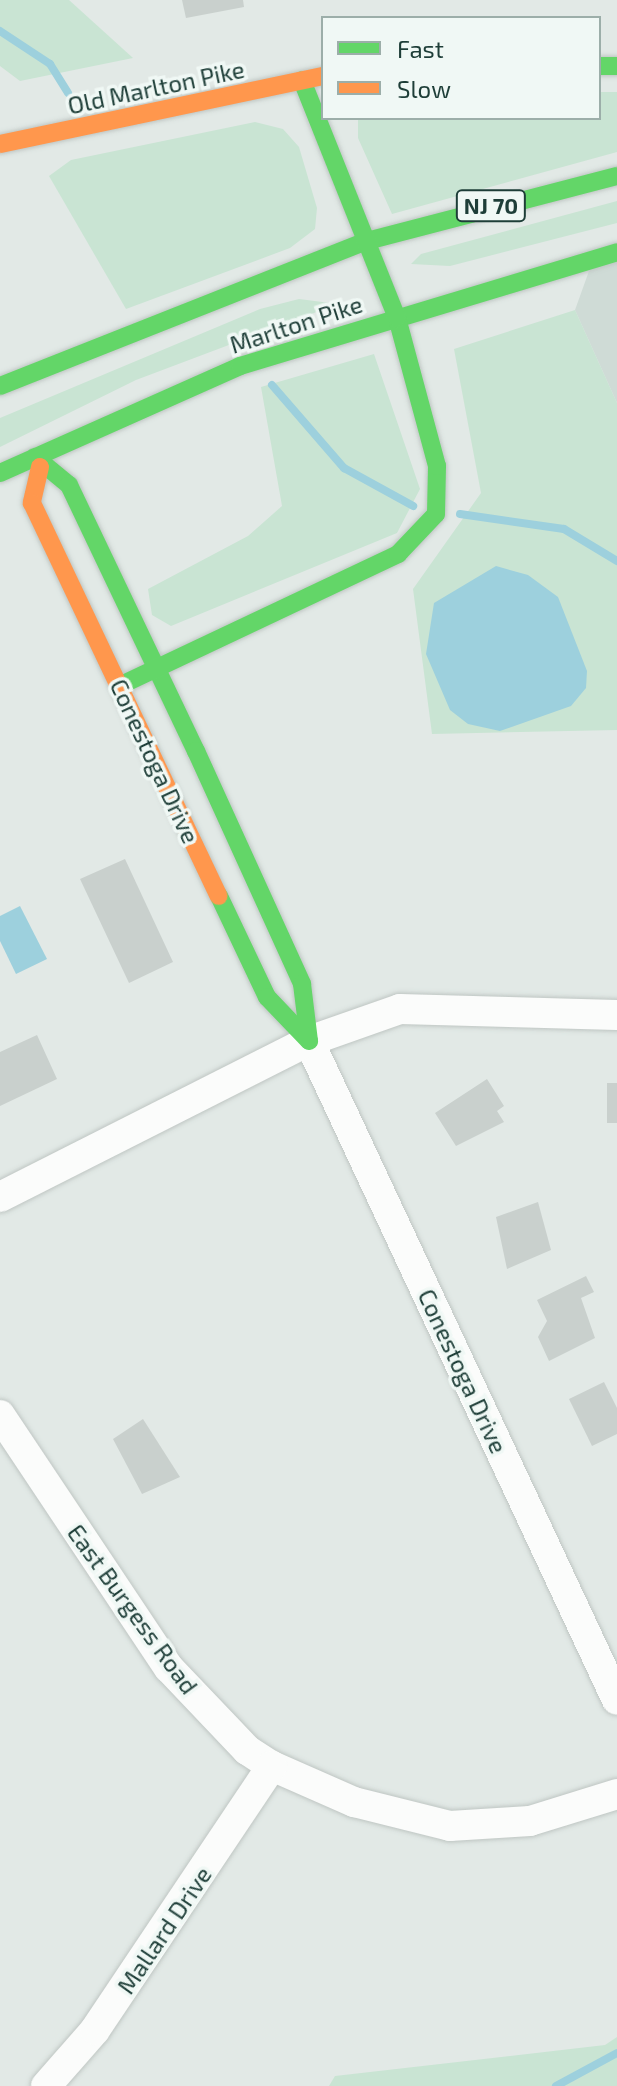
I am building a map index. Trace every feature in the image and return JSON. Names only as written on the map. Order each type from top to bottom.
[{"type":"main road","name":"Old Marlton Pike","points":[[0,144],[321,76]]},
{"type":"main road","points":[[119,686],[398,554],[428,529],[440,484],[397,318],[302,80]]},
{"type":"main road","name":"Marlton Pike","points":[[0,386],[367,241],[617,176]]},
{"type":"main road","name":"Marlton Pike","points":[[0,473],[37,462],[240,366],[617,252]]},
{"type":"main road","name":"Conestoga Drive","points":[[37,462],[69,485],[158,670],[302,984],[309,1041],[267,997],[32,503],[37,462]]},
{"type":"street","points":[[0,1197],[309,1041],[400,1009],[617,1015]]},
{"type":"street","name":"Conestoga Drive","points":[[309,1041],[617,1700]]},
{"type":"street","name":"East Burgess Road","points":[[0,1415],[169,1668],[247,1750],[272,1766],[403,1818],[450,1826],[530,1821],[617,1794]]},
{"type":"street","name":"Mallard Drive","points":[[46,2086],[95,2030],[272,1766]]},
{"type":"shaded area","points":[[617,252],[617,403],[575,310],[594,257]]},
{"type":"green space","points":[[0,0],[69,0],[133,58],[20,81],[0,66]]},
{"type":"green space","points":[[601,92],[617,92],[617,152],[392,214],[358,138],[358,120],[601,120]]},
{"type":"green space","points":[[255,122],[283,129],[299,147],[317,208],[315,229],[290,248],[126,309],[49,176],[71,160]]},
{"type":"green space","points":[[617,201],[617,223],[450,266],[411,264],[421,254]]},
{"type":"green space","points":[[299,299],[338,304],[136,380],[0,447],[0,418],[260,309]]},
{"type":"green space","points":[[575,310],[617,403],[617,730],[432,734],[413,589],[481,493],[454,349]]},
{"type":"green space","points":[[374,354],[420,489],[397,533],[171,626],[152,615],[148,589],[248,536],[282,506],[261,387]]},
{"type":"green space","points":[[617,2037],[617,2086],[329,2086],[335,2076],[605,2045]]},
{"type":"water","points":[[496,566],[528,575],[558,597],[587,671],[586,688],[571,706],[500,731],[468,724],[450,710],[426,654],[434,603]]},
{"type":"water","points":[[20,906],[47,959],[16,974],[0,941],[0,916]]},
{"type":"building","points":[[182,0],[243,0],[244,7],[186,18]]},
{"type":"building","points":[[125,859],[173,962],[129,983],[80,879]]},
{"type":"building","points":[[37,1035],[57,1079],[0,1106],[0,1052]]},
{"type":"building","points":[[487,1079],[504,1106],[497,1111],[504,1122],[456,1146],[435,1113]]},
{"type":"building","points":[[607,1083],[617,1083],[617,1123],[607,1123]]},
{"type":"building","points":[[538,1202],[551,1250],[507,1269],[496,1217]]},
{"type":"building","points":[[586,1276],[594,1292],[581,1298],[595,1338],[549,1361],[538,1337],[547,1321],[537,1300]]},
{"type":"building","points":[[604,1382],[617,1408],[617,1434],[592,1446],[569,1399]]},
{"type":"building","points":[[143,1419],[180,1477],[142,1494],[113,1439]]},
{"type":"waterway","points":[[0,31],[50,64],[68,93]]},
{"type":"waterway","points":[[272,385],[344,468],[413,506]]},
{"type":"waterway","points":[[460,514],[564,529],[617,561]]},
{"type":"waterway","points":[[556,2086],[617,2053]]},
{"type":"traffic: fast","points":[[601,66],[617,66]]},
{"type":"traffic: fast","points":[[119,686],[398,554],[436,514],[437,466],[397,318],[302,80]]},
{"type":"traffic: fast","points":[[0,386],[367,241],[617,176]]},
{"type":"traffic: fast","points":[[0,473],[240,366],[617,252]]},
{"type":"traffic: fast","points":[[35,457],[69,485],[196,751],[302,984],[309,1041]]},
{"type":"traffic: fast","points":[[219,896],[267,997],[309,1041]]},
{"type":"traffic: slow","points":[[0,144],[321,76]]},
{"type":"traffic: slow","points":[[40,467],[32,503],[219,896]]}]
